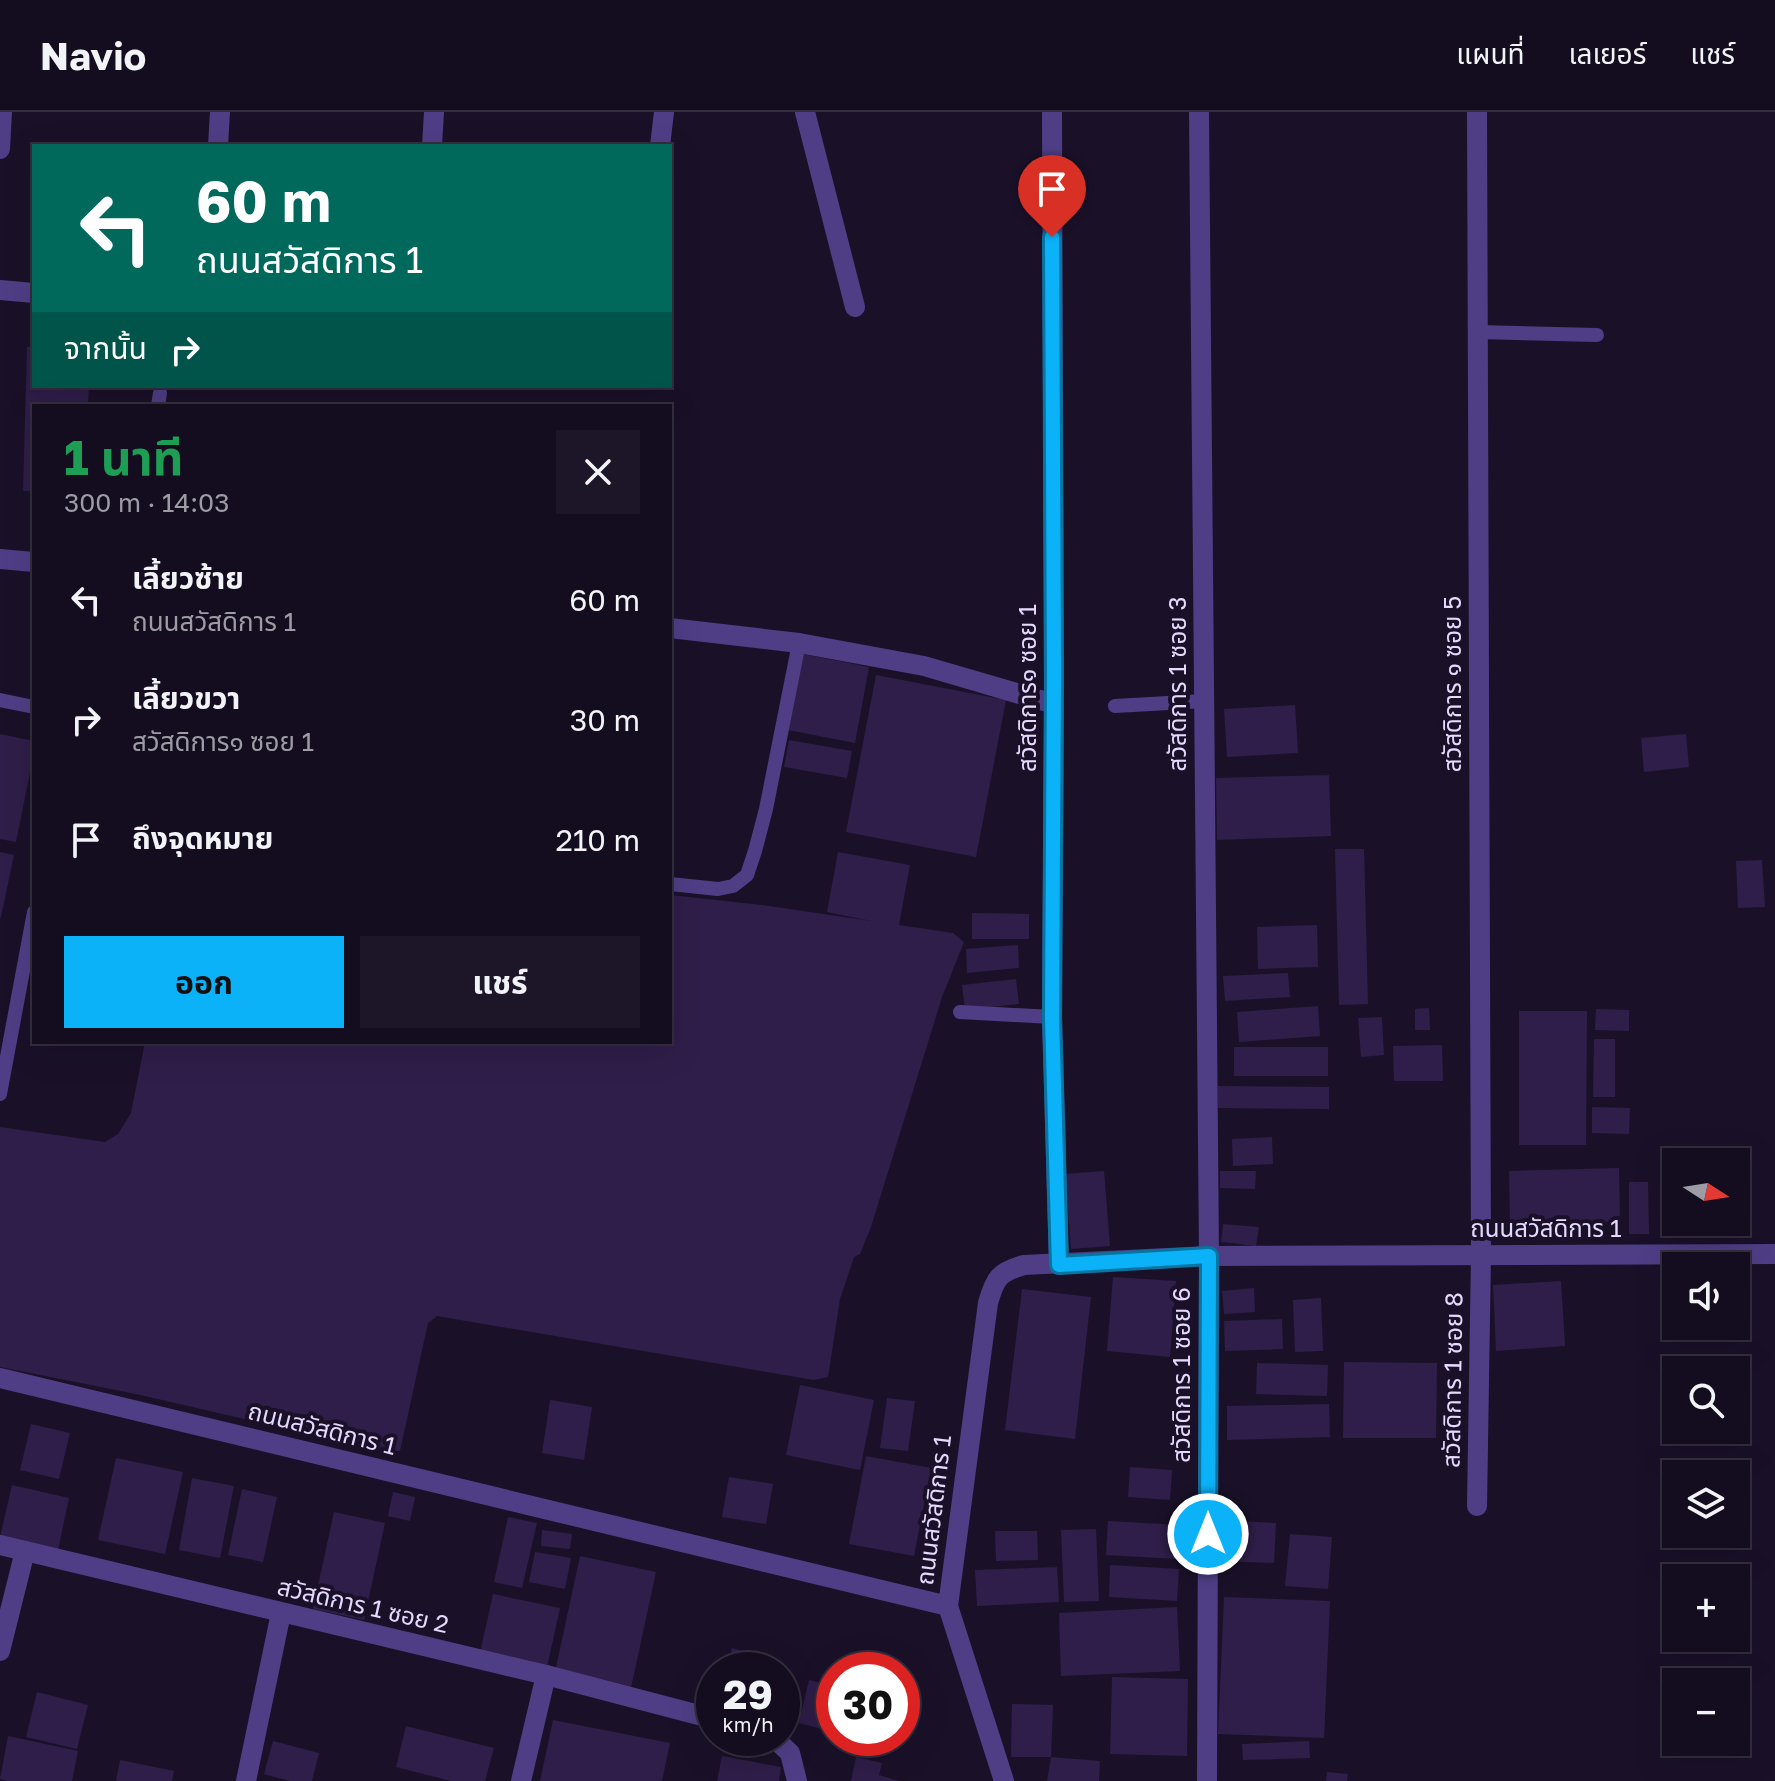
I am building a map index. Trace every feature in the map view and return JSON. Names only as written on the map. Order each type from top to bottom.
[{"type":"street","points":[[0,149],[2,112]]},
{"type":"street","points":[[218,144],[220,112]]},
{"type":"street","points":[[432,144],[434,112]]},
{"type":"street","points":[[660,144],[664,112]]},
{"type":"street","points":[[805,112],[855,307]]},
{"type":"street","name":"สวัสดิการ๑ ซอย 1","points":[[1052,112],[1052,1017],[1059,1265]]},
{"type":"street","name":"สวัสดิการ 1 ซอย 3","points":[[1199,112],[1209,1256]]},
{"type":"street","name":"สวัสดิการ ๑ ซอย 5","points":[[1477,112],[1481,1255]]},
{"type":"street","points":[[0,290],[32,293]]},
{"type":"street","points":[[0,559],[32,562]]},
{"type":"street","points":[[672,628],[799,643],[924,666],[1054,704]]},
{"type":"street","name":"ถนนสวัสดิการ 1","points":[[0,1378],[948,1606],[988,1303],[994,1283],[1006,1270],[1024,1265],[1209,1256],[1775,1254]]},
{"type":"street","name":"สวัสดิการ 1 ซอย 8","points":[[1477,1506],[1481,1255]]},
{"type":"street","name":"สวัสดิการ 1 ซอย 6","points":[[1207,1781],[1209,1256]]},
{"type":"street","name":"สวัสดิการ 1 ซอย 2","points":[[0,1545],[546,1675],[696,1714]]},
{"type":"street","points":[[0,1651],[25,1551]]},
{"type":"street","points":[[948,1606],[1004,1781]]},
{"type":"street","points":[[246,1781],[281,1613]]},
{"type":"street","points":[[521,1781],[546,1675]]},
{"type":"street","points":[[791,1756],[797,1781]]},
{"type":"lane","points":[[1478,332],[1597,335]]},
{"type":"lane","points":[[672,884],[718,889],[733,886],[747,875],[766,809],[799,643]]},
{"type":"lane","points":[[0,700],[32,707]]},
{"type":"lane","points":[[1115,706],[1204,701]]},
{"type":"lane","points":[[0,1094],[32,923]]},
{"type":"lane","points":[[960,1012],[1052,1017]]},
{"type":"building","points":[[27,347],[32,347],[32,388],[89,388],[88,404],[32,404],[32,491],[23,491]]},
{"type":"building","points":[[803,654],[869,667],[855,743],[788,730]]},
{"type":"building","points":[[876,675],[1006,700],[976,857],[846,832]]},
{"type":"building","points":[[1295,705],[1298,753],[1227,757],[1224,709]]},
{"type":"building","points":[[0,734],[32,741],[32,763],[16,842],[0,839]]},
{"type":"building","points":[[1686,734],[1689,767],[1644,772],[1641,738]]},
{"type":"building","points":[[789,740],[852,751],[847,778],[784,767]]},
{"type":"building","points":[[1329,775],[1331,836],[1217,840],[1216,778]]},
{"type":"building","points":[[1335,849],[1364,849],[1368,1004],[1339,1005]]},
{"type":"building","points":[[0,852],[14,855],[1,917],[0,917]]},
{"type":"building","points":[[838,852],[910,865],[899,925],[953,933],[964,942],[942,997],[871,1227],[860,1254],[854,1257],[840,1299],[828,1377],[814,1380],[437,1316],[428,1323],[400,1451],[365,1447],[136,1394],[0,1367],[0,1127],[105,1142],[118,1134],[131,1113],[145,1044],[672,1044],[672,895],[871,921],[827,912]]},
{"type":"building","points":[[1762,860],[1765,907],[1738,908],[1736,861]]},
{"type":"building","points":[[972,913],[1029,914],[1029,939],[972,939]]},
{"type":"building","points":[[1317,925],[1318,967],[1258,969],[1257,927]]},
{"type":"building","points":[[1018,945],[1019,968],[967,973],[966,949]]},
{"type":"building","points":[[1288,973],[1290,997],[1225,1001],[1223,976]]},
{"type":"building","points":[[1016,979],[1019,1004],[965,1010],[962,985]]},
{"type":"building","points":[[1318,1006],[1320,1036],[1239,1042],[1237,1012]]},
{"type":"building","points":[[1429,1008],[1430,1030],[1415,1030],[1415,1009]]},
{"type":"building","points":[[1596,1009],[1629,1010],[1629,1031],[1595,1030]]},
{"type":"building","points":[[1519,1011],[1587,1011],[1586,1145],[1519,1145]]},
{"type":"building","points":[[1382,1017],[1384,1055],[1361,1057],[1358,1018]]},
{"type":"building","points":[[1594,1039],[1615,1039],[1615,1097],[1593,1097]]},
{"type":"building","points":[[1442,1045],[1443,1081],[1394,1081],[1393,1046]]},
{"type":"building","points":[[1234,1047],[1328,1047],[1328,1076],[1234,1076]]},
{"type":"building","points":[[1218,1086],[1329,1087],[1329,1109],[1218,1108]]},
{"type":"building","points":[[1592,1107],[1630,1108],[1629,1134],[1592,1133]]},
{"type":"building","points":[[1272,1137],[1273,1164],[1233,1166],[1232,1139]]},
{"type":"building","points":[[1619,1168],[1620,1222],[1510,1224],[1509,1171]]},
{"type":"building","points":[[1104,1171],[1110,1246],[1071,1249],[1065,1174]]},
{"type":"building","points":[[1220,1171],[1256,1171],[1255,1189],[1220,1188]]},
{"type":"building","points":[[1629,1182],[1648,1182],[1649,1234],[1629,1234]]},
{"type":"building","points":[[1223,1224],[1259,1227],[1256,1246],[1221,1242]]},
{"type":"building","points":[[1113,1277],[1176,1281],[1170,1357],[1107,1351]]},
{"type":"building","points":[[1561,1281],[1565,1346],[1496,1351],[1493,1285]]},
{"type":"building","points":[[1254,1288],[1255,1312],[1224,1314],[1222,1291]]},
{"type":"building","points":[[1022,1289],[1091,1297],[1075,1439],[1005,1430]]},
{"type":"building","points":[[1321,1298],[1323,1351],[1295,1352],[1293,1300]]},
{"type":"building","points":[[1282,1319],[1283,1349],[1225,1351],[1224,1321]]},
{"type":"building","points":[[1344,1362],[1437,1363],[1436,1438],[1343,1438]]},
{"type":"building","points":[[1257,1363],[1328,1365],[1327,1396],[1256,1394]]},
{"type":"building","points":[[800,1385],[874,1400],[860,1470],[786,1455]]},
{"type":"building","points":[[887,1398],[915,1401],[908,1451],[880,1448]]},
{"type":"building","points":[[550,1400],[592,1407],[584,1460],[542,1453]]},
{"type":"building","points":[[1329,1404],[1330,1437],[1227,1440],[1227,1406]]},
{"type":"building","points":[[31,1424],[70,1433],[59,1479],[20,1470]]},
{"type":"building","points":[[866,1456],[931,1468],[914,1556],[849,1544]]},
{"type":"building","points":[[116,1458],[183,1472],[165,1554],[98,1540]]},
{"type":"building","points":[[1130,1467],[1172,1470],[1170,1500],[1128,1497]]},
{"type":"building","points":[[729,1477],[773,1484],[766,1524],[722,1517]]},
{"type":"building","points":[[192,1478],[234,1486],[220,1558],[179,1550]]},
{"type":"building","points":[[12,1485],[69,1498],[58,1550],[0,1537]]},
{"type":"building","points":[[242,1489],[277,1497],[263,1562],[228,1555]]},
{"type":"building","points":[[393,1492],[415,1497],[410,1521],[388,1516]]},
{"type":"building","points":[[334,1512],[385,1523],[364,1620],[313,1609]]},
{"type":"building","points":[[508,1517],[537,1523],[522,1588],[494,1582]]},
{"type":"building","points":[[1219,1520],[1276,1523],[1274,1563],[1217,1561]]},
{"type":"building","points":[[1108,1521],[1180,1525],[1178,1559],[1106,1555]]},
{"type":"building","points":[[1096,1529],[1099,1601],[1064,1602],[1061,1530]]},
{"type":"building","points":[[542,1530],[572,1534],[570,1549],[541,1546]]},
{"type":"building","points":[[995,1531],[1037,1531],[1038,1560],[996,1561]]},
{"type":"building","points":[[1290,1534],[1332,1537],[1328,1589],[1285,1586]]},
{"type":"building","points":[[535,1552],[571,1558],[565,1589],[529,1582]]},
{"type":"building","points":[[580,1556],[656,1572],[631,1688],[555,1672]]},
{"type":"building","points":[[1110,1565],[1179,1569],[1177,1601],[1109,1597]]},
{"type":"building","points":[[1057,1567],[1059,1602],[977,1606],[975,1570]]},
{"type":"building","points":[[493,1594],[560,1608],[547,1667],[480,1653]]},
{"type":"building","points":[[1224,1597],[1330,1601],[1324,1738],[1218,1734]]},
{"type":"building","points":[[1177,1607],[1180,1671],[1061,1676],[1059,1613]]},
{"type":"building","points":[[1112,1677],[1188,1679],[1187,1756],[1110,1754]]},
{"type":"building","points":[[809,1680],[816,1682],[816,1727],[800,1723]]},
{"type":"building","points":[[37,1692],[88,1705],[77,1749],[26,1737]]},
{"type":"building","points":[[1012,1704],[1053,1705],[1051,1757],[1011,1757]]},
{"type":"building","points":[[553,1720],[670,1743],[662,1781],[540,1781]]},
{"type":"building","points":[[406,1726],[494,1748],[485,1781],[451,1781],[396,1767]]},
{"type":"building","points":[[8,1736],[78,1751],[72,1781],[0,1779]]},
{"type":"building","points":[[273,1741],[319,1753],[312,1781],[290,1781],[264,1774]]},
{"type":"building","points":[[1309,1741],[1310,1758],[1243,1760],[1242,1744]]},
{"type":"building","points":[[722,1756],[781,1767],[779,1781],[717,1781]]},
{"type":"building","points":[[856,1757],[882,1763],[879,1775],[899,1781],[851,1781]]},
{"type":"building","points":[[1051,1757],[1100,1761],[1099,1781],[1047,1781]]},
{"type":"building","points":[[120,1760],[174,1771],[172,1781],[116,1781]]},
{"type":"building","points":[[1327,1772],[1348,1774],[1347,1781],[1326,1781]]},
{"type":"route","points":[[1052,237],[1052,1017],[1059,1265],[1209,1256],[1208,1534]]}]
